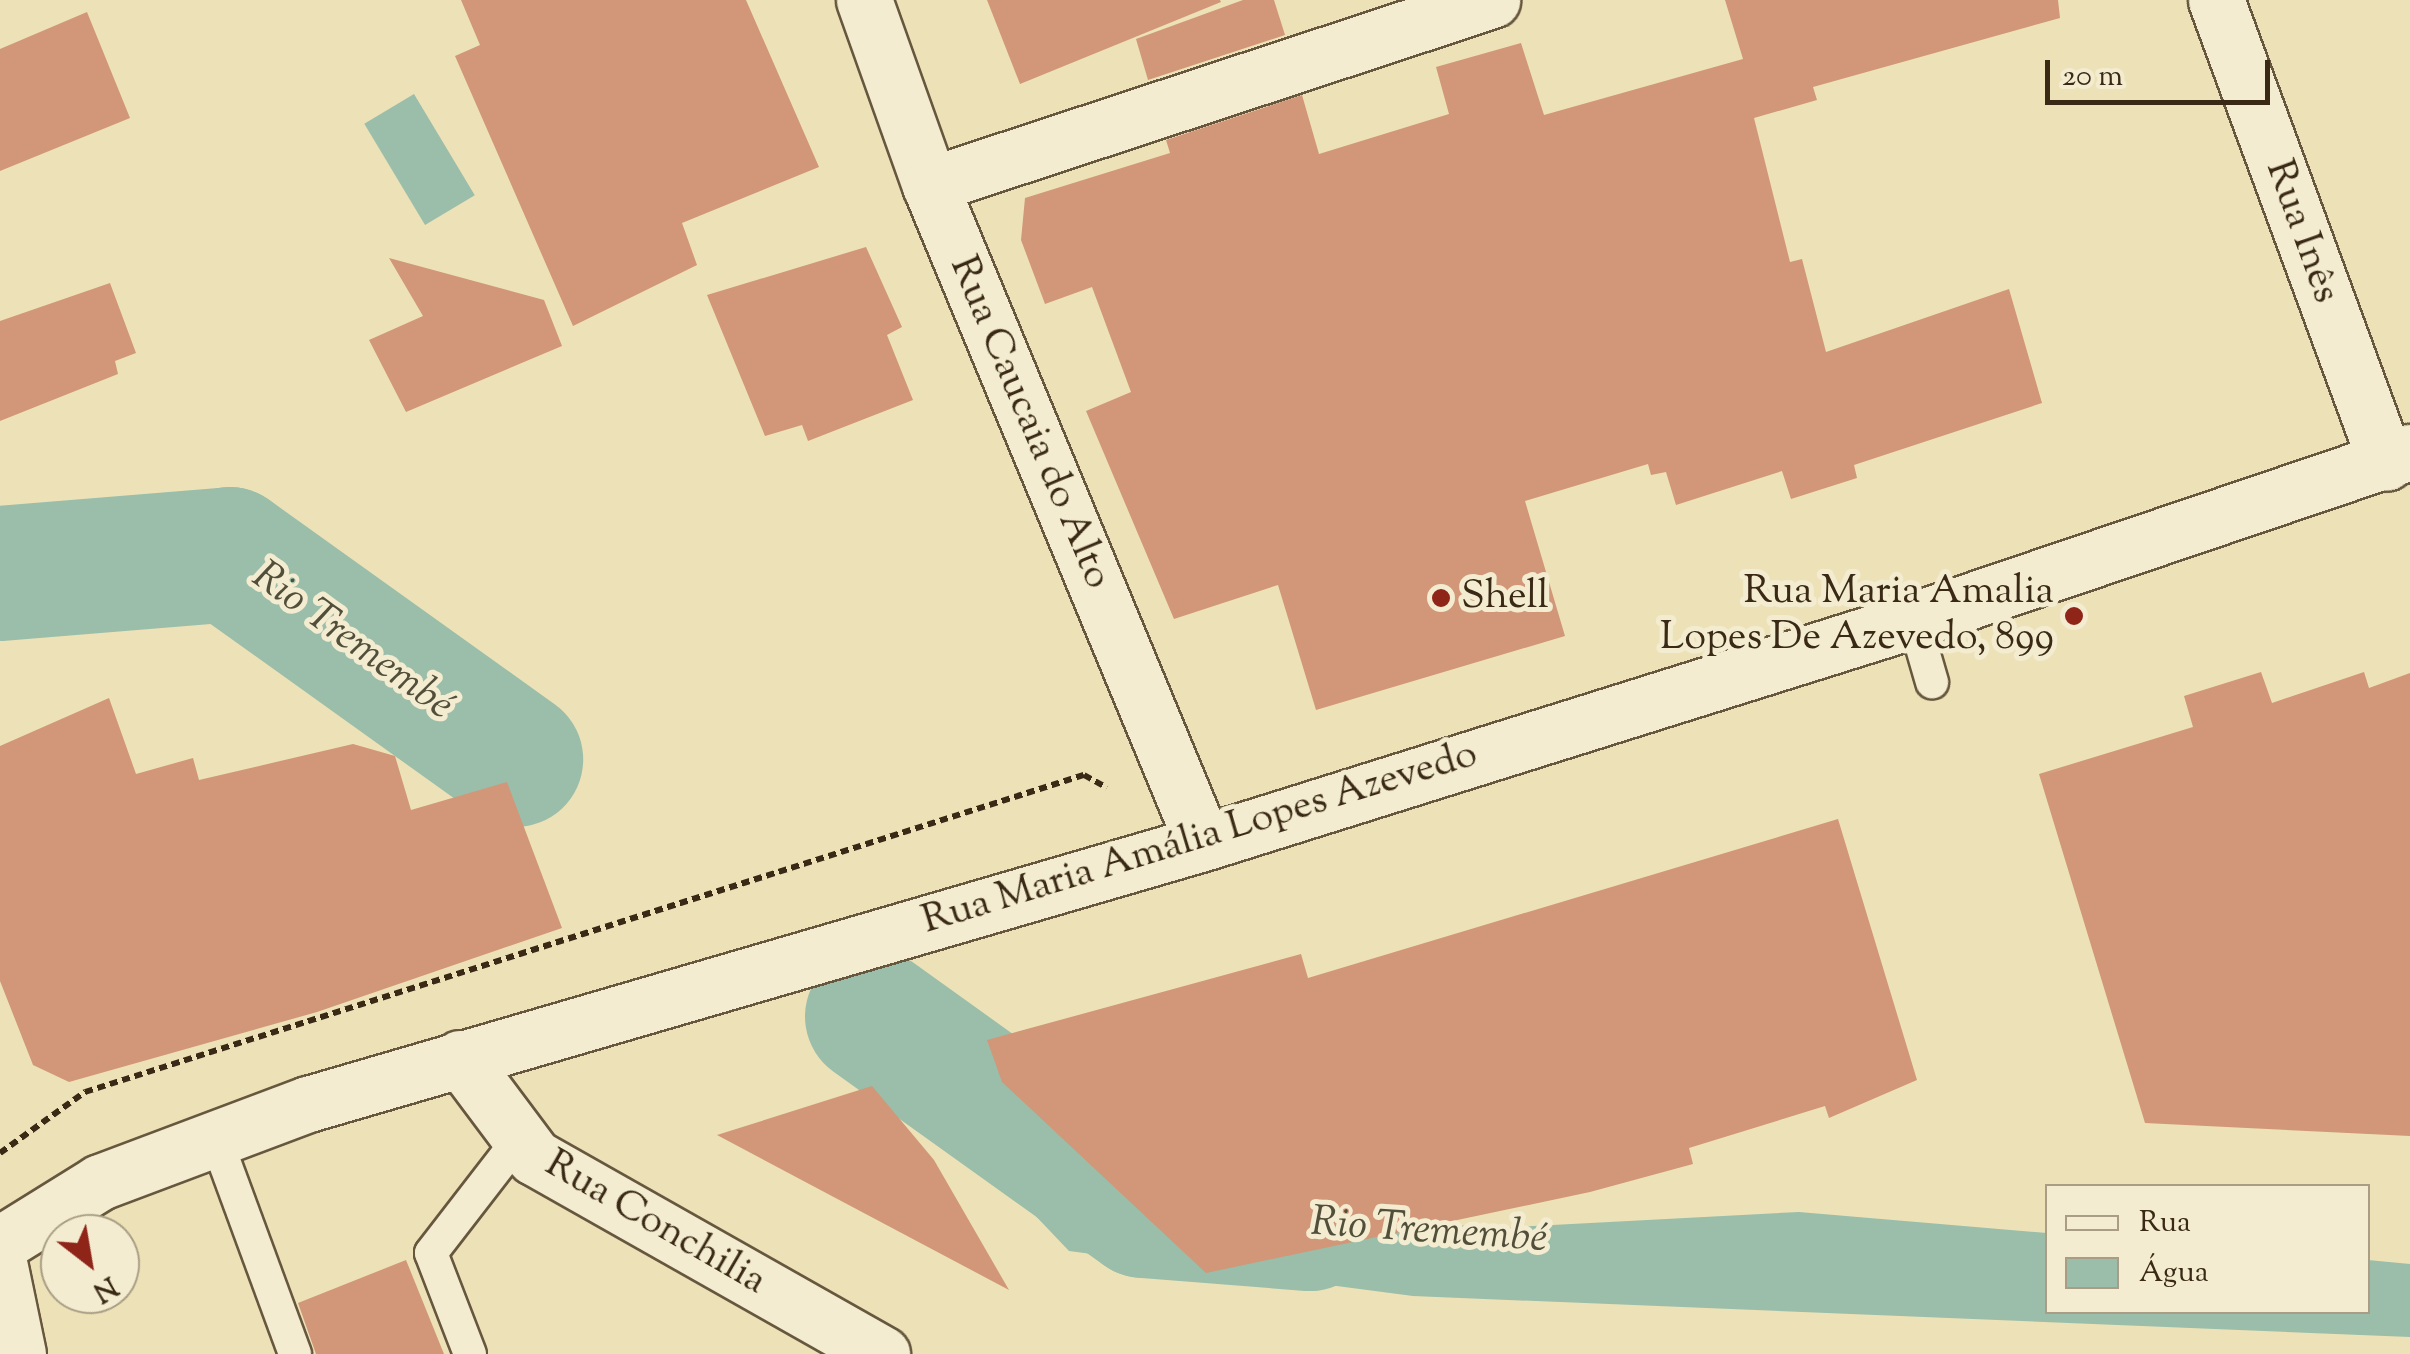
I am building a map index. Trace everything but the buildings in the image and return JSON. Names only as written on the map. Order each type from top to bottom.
[{"type":"main road","name":"Rua Caucaia do Alto","points":[[864,0],[930,185],[1203,843]]},
{"type":"main road","points":[[930,185],[1492,0]]},
{"type":"main road","name":"Rua Inês","points":[[2216,0],[2398,458]]},
{"type":"main road","name":"Rua Maria Amália Lopes Azevedo","points":[[0,1244],[100,1182],[460,1058],[1203,843],[1914,620],[2398,458]]},
{"type":"main road","name":"Rua Conchilia","points":[[460,1058],[534,1156],[882,1354]]},
{"type":"main road","points":[[0,1267],[18,1354]]},
{"type":"lane","points":[[1914,620],[1932,682]]},
{"type":"lane","points":[[470,1354],[432,1253],[520,1138]]},
{"type":"lane","points":[[216,1139],[295,1354]]},
{"type":"path","points":[[0,1153],[85,1092],[1084,775]]},
{"type":"water","points":[[414,94],[475,195],[425,225],[364,124]]},
{"type":"water","points":[[958,1031],[1006,1104],[1101,1199],[1496,1228],[1799,1212],[2045,1233],[2045,1314],[2370,1314],[2370,1260],[2410,1264],[2410,1337],[1413,1296],[1069,1251],[891,1064]]},
{"type":"waterway","name":"Rio Tremembé","points":[[0,573],[229,554],[515,759]]},
{"type":"waterway","name":"Rio Tremembé","points":[[872,1016],[1143,1210],[1309,1223]]},
{"type":"place","name":"Shell","points":[[1441,598]]},
{"type":"place","name":"Rua Maria Amalia Lopes De Azevedo, 899","points":[[2074,616]]}]
